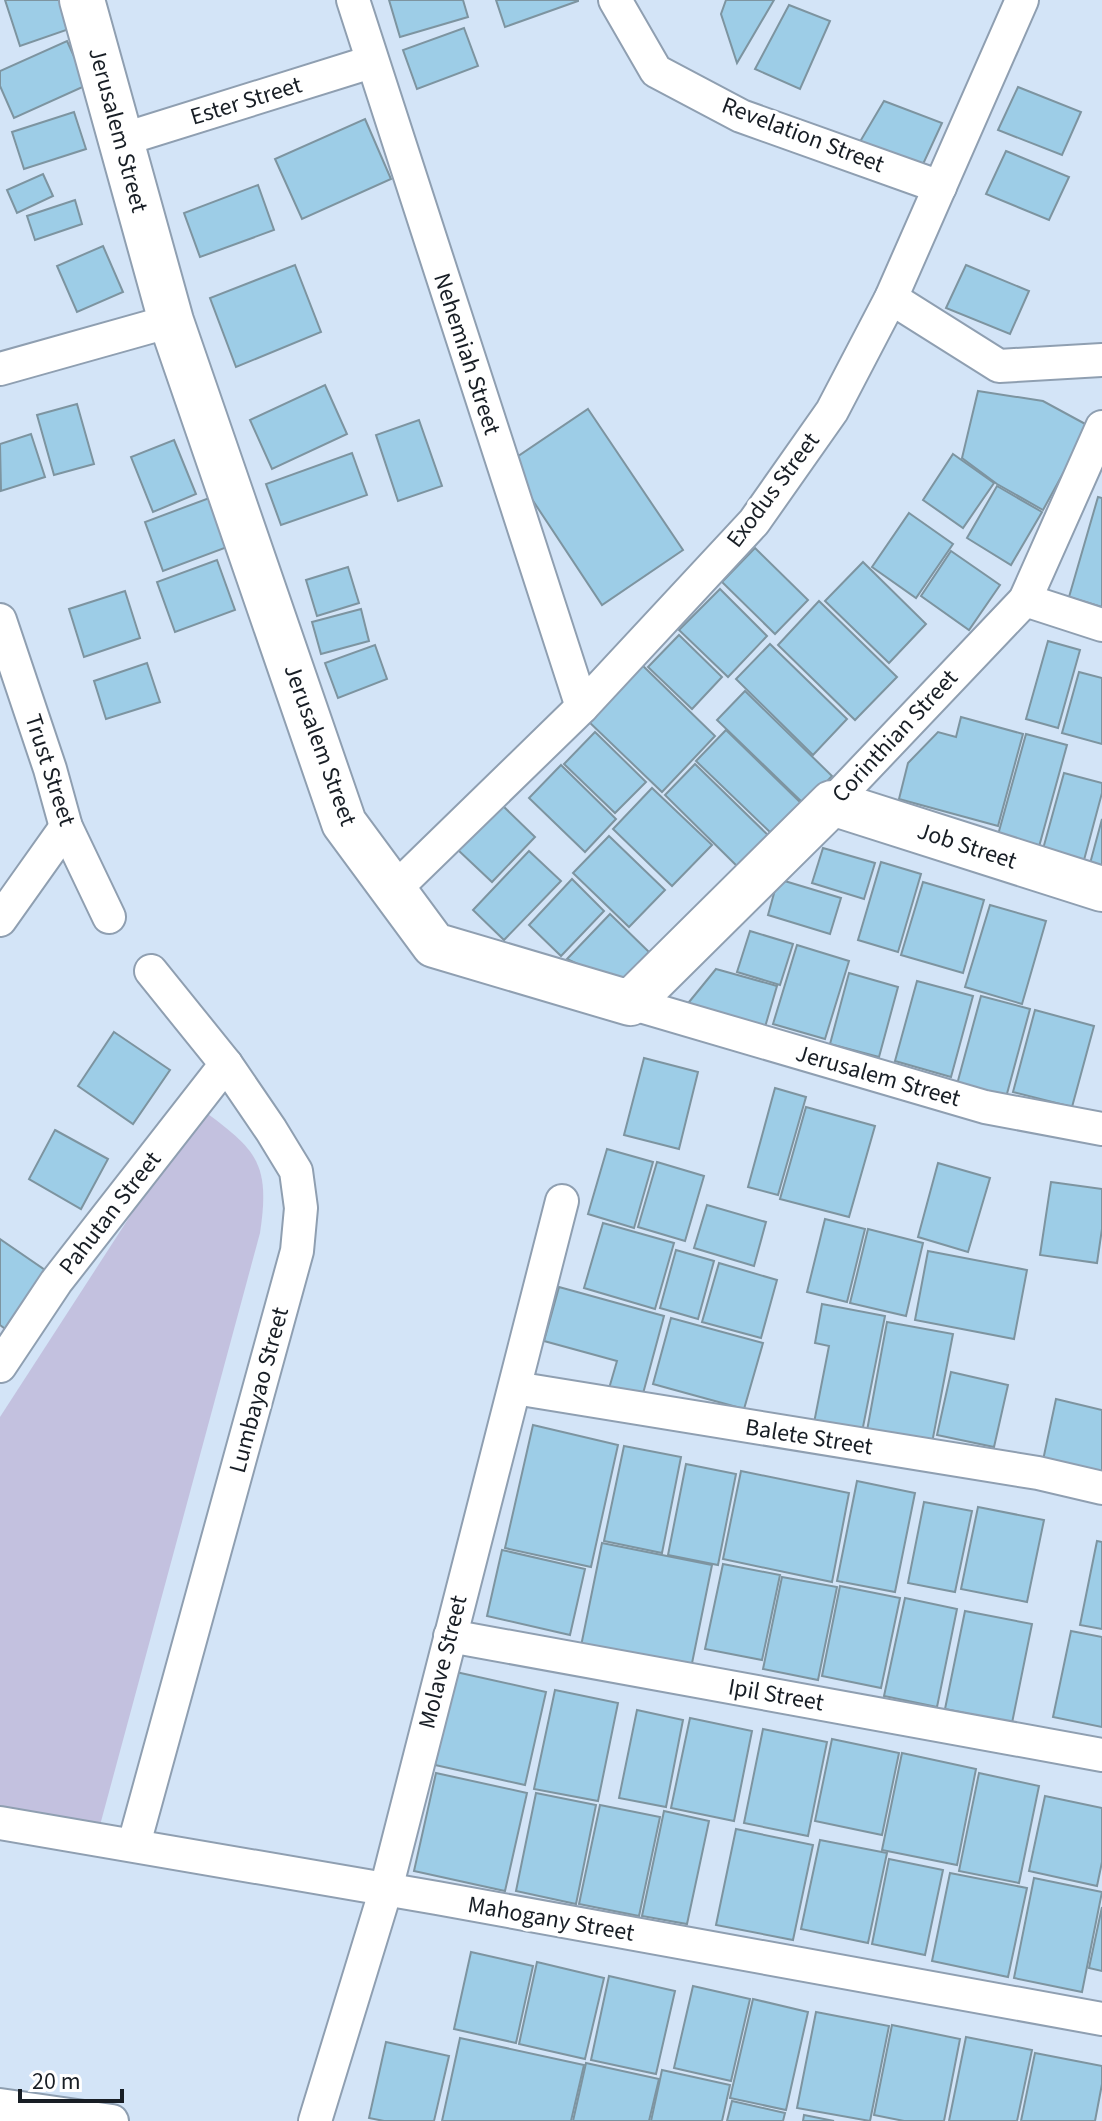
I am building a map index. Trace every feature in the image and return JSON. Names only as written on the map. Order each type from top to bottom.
[{"type":"street","name":"Jerusalem Street","points":[[82,0],[171,321],[344,823],[434,945],[985,1107],[1102,1129]]},
{"type":"street","name":"Nehemiah Street","points":[[353,0],[582,707]]},
{"type":"street","name":"Revelation Street","points":[[615,0],[656,71],[741,116],[940,187]]},
{"type":"street","name":"Exodus Street","points":[[395,889],[582,707],[754,522],[832,411],[891,298],[1022,0]]},
{"type":"street","name":"Ester Street","points":[[121,140],[371,62]]},
{"type":"street","points":[[891,298],[999,366],[1102,360]]},
{"type":"street","points":[[0,369],[171,321]]},
{"type":"street","name":"Corinthian Street","points":[[630,1003],[832,803],[1025,600],[1102,427]]},
{"type":"street","points":[[1025,600],[1102,625]]},
{"type":"street","name":"Trust Street","points":[[0,620],[66,827],[109,917]]},
{"type":"street","name":"Job Street","points":[[832,803],[1102,889]]},
{"type":"street","points":[[0,920],[66,827]]},
{"type":"street","name":"Lumbayao Street","points":[[134,1844],[297,1251],[301,1208],[296,1171],[271,1130],[226,1064],[151,971]]},
{"type":"street","name":"Pahutan Street","points":[[0,1366],[56,1282],[226,1064]]},
{"type":"street","name":"Molave Street","points":[[315,2121],[386,1889],[562,1201]]},
{"type":"street","name":"Balete Street","points":[[515,1388],[1038,1473],[1102,1488]]},
{"type":"street","name":"Ipil Street","points":[[450,1636],[1102,1755]]},
{"type":"street","name":"Mahogany Street","points":[[0,1823],[134,1844],[1102,2019]]},
{"type":"street","points":[[0,2105],[33,2116],[112,2121]]},
{"type":"shaded area","points":[[200,1108],[234,1135],[255,1159],[263,1189],[260,1233],[99,1829],[0,1813],[0,1417]]},
{"type":"building","points":[[5,0],[65,0],[75,27],[20,46]]},
{"type":"building","points":[[389,0],[463,0],[468,17],[400,37]]},
{"type":"building","points":[[496,0],[578,0],[578,1],[505,27]]},
{"type":"building","points":[[726,0],[774,0],[737,63],[721,14]]},
{"type":"building","points":[[789,5],[830,21],[800,89],[755,69]]},
{"type":"building","points":[[464,28],[478,66],[417,89],[403,50]]},
{"type":"building","points":[[67,41],[87,85],[14,118],[0,86],[0,71]]},
{"type":"building","points":[[1018,87],[1081,112],[1062,155],[998,130]]},
{"type":"building","points":[[884,101],[942,123],[918,175],[858,145]]},
{"type":"building","points":[[74,112],[86,149],[24,169],[12,132]]},
{"type":"building","points":[[365,119],[391,179],[302,219],[275,159]]},
{"type":"building","points":[[1006,151],[1069,177],[1049,220],[986,194]]},
{"type":"building","points":[[43,174],[53,196],[17,213],[7,190]]},
{"type":"building","points":[[258,185],[274,230],[200,257],[184,213]]},
{"type":"building","points":[[75,200],[82,224],[35,240],[27,216]]},
{"type":"building","points":[[103,246],[123,292],[77,312],[57,266]]},
{"type":"building","points":[[295,265],[321,332],[236,367],[210,298]]},
{"type":"building","points":[[966,265],[1029,291],[1010,334],[946,308]]},
{"type":"building","points":[[325,385],[347,434],[272,469],[250,420]]},
{"type":"building","points":[[978,391],[1043,401],[1089,426],[1043,510],[997,484],[962,458]]},
{"type":"building","points":[[77,404],[94,464],[54,475],[37,415]]},
{"type":"building","points":[[588,409],[683,550],[602,605],[508,463]]},
{"type":"building","points":[[419,420],[442,486],[398,501],[376,435]]},
{"type":"building","points":[[31,434],[45,477],[1,491],[0,444]]},
{"type":"building","points":[[174,440],[196,494],[153,512],[131,457]]},
{"type":"building","points":[[352,453],[367,495],[281,525],[266,484]]},
{"type":"building","points":[[953,454],[994,483],[963,528],[923,500]]},
{"type":"building","points":[[997,486],[1042,512],[1011,565],[967,538]]},
{"type":"building","points":[[220,494],[238,543],[163,571],[145,522]]},
{"type":"building","points":[[1098,497],[1102,498],[1102,607],[1069,597]]},
{"type":"building","points":[[909,513],[953,544],[916,598],[872,567]]},
{"type":"building","points":[[755,548],[808,600],[775,634],[722,582]]},
{"type":"building","points":[[951,551],[1000,585],[969,630],[921,596]]},
{"type":"building","points":[[217,560],[235,610],[175,632],[157,582]]},
{"type":"building","points":[[863,562],[926,624],[889,663],[825,601]]},
{"type":"building","points":[[348,567],[359,603],[317,616],[306,580]]},
{"type":"building","points":[[720,589],[767,636],[728,677],[679,630]]},
{"type":"building","points":[[125,591],[140,638],[84,657],[69,609]]},
{"type":"building","points":[[819,601],[897,677],[855,720],[778,645]]},
{"type":"building","points":[[361,609],[369,641],[321,654],[312,622]]},
{"type":"building","points":[[679,635],[722,677],[692,709],[648,667]]},
{"type":"building","points":[[1048,641],[1080,650],[1058,728],[1026,719]]},
{"type":"building","points":[[770,644],[847,719],[813,755],[736,679]]},
{"type":"building","points":[[375,645],[387,679],[338,698],[325,663]]},
{"type":"building","points":[[147,663],[160,702],[106,719],[94,681]]},
{"type":"building","points":[[641,664],[715,736],[662,792],[587,720]]},
{"type":"building","points":[[1079,672],[1102,678],[1102,744],[1062,733]]},
{"type":"building","points":[[745,691],[832,776],[805,805],[717,720]]},
{"type":"building","points":[[961,717],[1023,734],[998,826],[899,799],[908,763],[938,732],[956,737]]},
{"type":"building","points":[[726,730],[803,805],[774,836],[696,761]]},
{"type":"building","points":[[595,732],[646,782],[615,813],[564,764]]},
{"type":"building","points":[[1026,734],[1067,745],[1037,854],[996,842]]},
{"type":"building","points":[[695,764],[773,840],[743,872],[665,795]]},
{"type":"building","points":[[561,765],[616,819],[585,852],[529,798]]},
{"type":"building","points":[[1064,773],[1102,783],[1084,860],[1043,849]]},
{"type":"building","points":[[652,788],[712,845],[672,886],[613,829]]},
{"type":"building","points":[[502,805],[535,837],[492,882],[458,850]]},
{"type":"building","points":[[1102,819],[1102,875],[1088,871]]},
{"type":"building","points":[[609,836],[665,890],[629,927],[573,873]]},
{"type":"building","points":[[823,848],[875,863],[864,899],[812,883]]},
{"type":"building","points":[[529,851],[561,881],[504,940],[473,910]]},
{"type":"building","points":[[881,862],[921,874],[898,952],[858,940]]},
{"type":"building","points":[[572,879],[604,911],[561,956],[529,925]]},
{"type":"building","points":[[778,879],[841,898],[830,934],[768,915]]},
{"type":"building","points":[[923,882],[984,900],[963,973],[901,955]]},
{"type":"building","points":[[990,905],[1046,921],[1022,1004],[965,987]]},
{"type":"building","points":[[610,914],[649,952],[622,980],[567,959]]},
{"type":"building","points":[[750,931],[793,944],[780,985],[737,972]]},
{"type":"building","points":[[797,945],[849,961],[825,1039],[773,1024]]},
{"type":"building","points":[[716,969],[777,986],[765,1027],[685,1007]]},
{"type":"building","points":[[849,973],[898,987],[879,1057],[830,1044]]},
{"type":"building","points":[[917,981],[973,996],[951,1077],[895,1061]]},
{"type":"building","points":[[981,996],[1030,1009],[1005,1101],[956,1088]]},
{"type":"building","points":[[1035,1010],[1094,1026],[1072,1107],[1013,1092]]},
{"type":"building","points":[[114,1032],[170,1070],[133,1124],[78,1086]]},
{"type":"building","points":[[644,1058],[698,1072],[679,1149],[624,1135]]},
{"type":"building","points":[[775,1088],[806,1097],[778,1195],[748,1187]]},
{"type":"building","points":[[806,1107],[875,1126],[849,1217],[780,1199]]},
{"type":"building","points":[[55,1130],[108,1159],[81,1209],[29,1179]]},
{"type":"building","points":[[607,1149],[653,1162],[634,1228],[588,1214]]},
{"type":"building","points":[[657,1162],[704,1176],[685,1241],[638,1227]]},
{"type":"building","points":[[938,1163],[990,1178],[968,1252],[918,1237]]},
{"type":"building","points":[[1051,1182],[1102,1189],[1102,1229],[1097,1263],[1040,1255]]},
{"type":"building","points":[[707,1205],[766,1222],[754,1266],[694,1248]]},
{"type":"building","points":[[825,1219],[865,1229],[847,1302],[807,1292]]},
{"type":"building","points":[[603,1223],[674,1243],[655,1309],[584,1288]]},
{"type":"building","points":[[868,1229],[923,1243],[906,1316],[850,1303]]},
{"type":"building","points":[[0,1239],[48,1272],[8,1331],[0,1325]]},
{"type":"building","points":[[676,1250],[714,1261],[698,1319],[660,1308]]},
{"type":"building","points":[[928,1251],[1027,1270],[1014,1339],[915,1320]]},
{"type":"building","points":[[719,1263],[777,1280],[761,1338],[702,1322]]},
{"type":"building","points":[[559,1287],[664,1316],[641,1401],[608,1392],[617,1361],[544,1341]]},
{"type":"building","points":[[822,1304],[885,1316],[861,1437],[813,1428],[829,1346],[815,1343]]},
{"type":"building","points":[[671,1318],[763,1343],[744,1409],[653,1384]]},
{"type":"building","points":[[887,1322],[953,1334],[931,1448],[866,1436]]},
{"type":"building","points":[[951,1372],[1008,1385],[994,1447],[937,1435]]},
{"type":"building","points":[[1056,1399],[1102,1410],[1102,1478],[1042,1465]]},
{"type":"building","points":[[533,1425],[618,1445],[591,1567],[505,1548]]},
{"type":"building","points":[[624,1446],[681,1457],[662,1553],[604,1541]]},
{"type":"building","points":[[686,1464],[736,1474],[718,1565],[668,1555]]},
{"type":"building","points":[[741,1471],[849,1493],[832,1582],[723,1559]]},
{"type":"building","points":[[857,1481],[915,1493],[895,1592],[837,1581]]},
{"type":"building","points":[[924,1502],[972,1511],[955,1592],[908,1583]]},
{"type":"building","points":[[978,1507],[1044,1520],[1027,1602],[961,1589]]},
{"type":"building","points":[[1097,1541],[1102,1542],[1102,1629],[1080,1625]]},
{"type":"building","points":[[602,1543],[712,1565],[690,1673],[580,1651]]},
{"type":"building","points":[[502,1550],[585,1569],[570,1635],[487,1616]]},
{"type":"building","points":[[723,1564],[780,1575],[762,1660],[705,1649]]},
{"type":"building","points":[[782,1577],[837,1587],[818,1680],[763,1669]]},
{"type":"building","points":[[840,1586],[900,1598],[881,1688],[822,1676]]},
{"type":"building","points":[[905,1598],[957,1609],[937,1707],[884,1696]]},
{"type":"building","points":[[965,1611],[1032,1624],[1012,1723],[945,1709]]},
{"type":"building","points":[[1071,1631],[1102,1637],[1102,1727],[1053,1717]]},
{"type":"building","points":[[456,1672],[546,1692],[525,1785],[435,1765]]},
{"type":"building","points":[[555,1690],[618,1703],[598,1801],[534,1789]]},
{"type":"building","points":[[637,1710],[683,1720],[666,1807],[619,1798]]},
{"type":"building","points":[[690,1718],[752,1731],[734,1821],[671,1808]]},
{"type":"building","points":[[763,1729],[827,1742],[808,1836],[744,1823]]},
{"type":"building","points":[[832,1739],[899,1753],[882,1835],[815,1821]]},
{"type":"building","points":[[902,1753],[976,1769],[957,1865],[882,1850]]},
{"type":"building","points":[[436,1773],[527,1793],[505,1891],[414,1871]]},
{"type":"building","points":[[979,1773],[1039,1786],[1019,1883],[959,1871]]},
{"type":"building","points":[[536,1793],[596,1805],[576,1904],[516,1891]]},
{"type":"building","points":[[1045,1796],[1102,1808],[1102,1862],[1097,1886],[1029,1871]]},
{"type":"building","points":[[600,1805],[660,1817],[639,1916],[579,1904]]},
{"type":"building","points":[[664,1811],[709,1821],[687,1924],[642,1916]]},
{"type":"building","points":[[736,1829],[813,1845],[793,1940],[716,1925]]},
{"type":"building","points":[[820,1840],[887,1853],[868,1943],[801,1929]]},
{"type":"building","points":[[889,1859],[943,1870],[925,1955],[872,1944]]},
{"type":"building","points":[[950,1873],[1027,1888],[1008,1977],[932,1961]]},
{"type":"building","points":[[1034,1878],[1102,1892],[1082,1992],[1014,1978]]},
{"type":"building","points":[[1102,1907],[1102,1971],[1089,1968]]},
{"type":"building","points":[[471,1952],[533,1966],[516,2043],[454,2029]]},
{"type":"building","points":[[537,1962],[604,1978],[585,2059],[519,2044]]},
{"type":"building","points":[[609,1976],[675,1991],[656,2074],[591,2060]]},
{"type":"building","points":[[693,1986],[750,1999],[731,2081],[674,2068]]},
{"type":"building","points":[[753,1999],[808,2012],[786,2110],[730,2098]]},
{"type":"building","points":[[816,2012],[889,2026],[870,2121],[797,2108]]},
{"type":"building","points":[[892,2025],[960,2039],[944,2121],[904,2121],[874,2115]]},
{"type":"building","points":[[966,2037],[1032,2050],[1017,2121],[949,2121]]},
{"type":"building","points":[[460,2038],[584,2065],[571,2121],[442,2121]]},
{"type":"building","points":[[386,2042],[449,2056],[434,2121],[369,2118]]},
{"type":"building","points":[[1035,2053],[1102,2066],[1095,2121],[1021,2121]]},
{"type":"building","points":[[586,2063],[659,2079],[649,2121],[573,2121]]},
{"type":"building","points":[[662,2070],[730,2085],[722,2121],[651,2121]]},
{"type":"building","points":[[732,2101],[785,2113],[783,2121],[727,2121]]},
{"type":"building","points":[[804,2115],[834,2121],[803,2121]]}]
